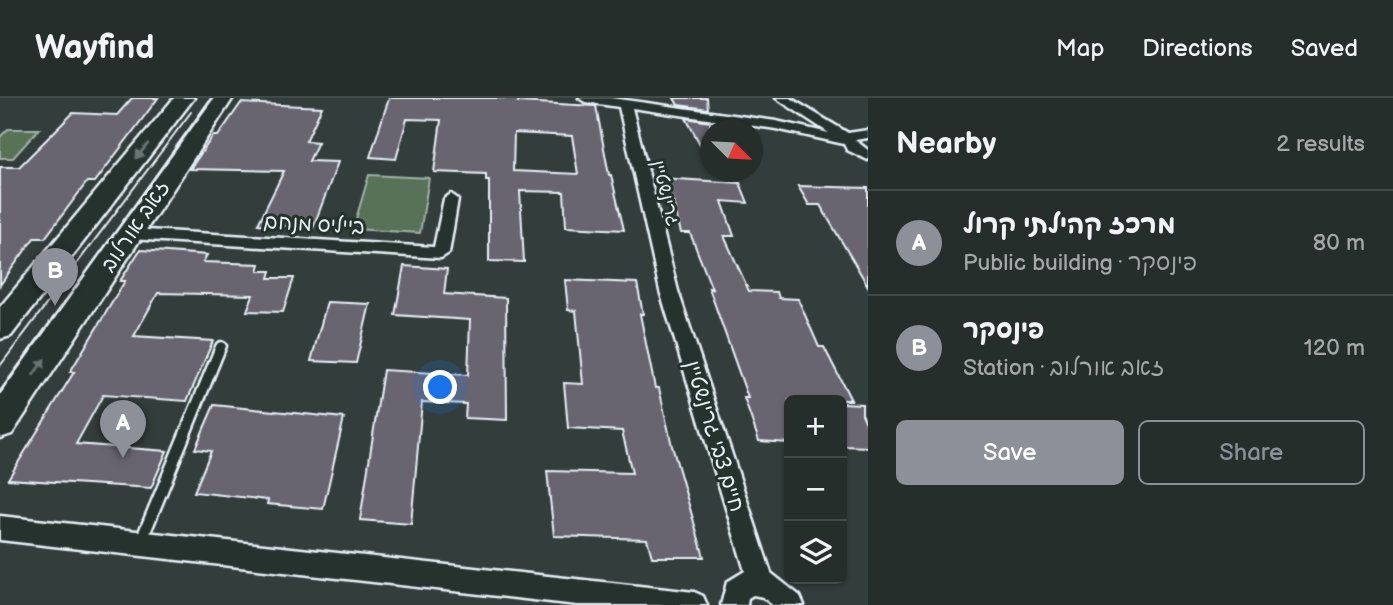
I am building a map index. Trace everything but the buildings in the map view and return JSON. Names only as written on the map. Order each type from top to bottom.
[{"type":"main road","name":"זאב אורלוב","points":[[0,328],[184,98]]},
{"type":"main road","name":"זאב אורלוב","points":[[0,423],[223,98]]},
{"type":"street","points":[[585,98],[802,130],[848,140],[865,133]]},
{"type":"street","points":[[782,98],[817,118],[848,140],[856,150],[868,156]]},
{"type":"street","name":"גרינשטיין","points":[[625,105],[669,290]]},
{"type":"street","points":[[802,130],[814,127],[817,118]]},
{"type":"street","points":[[817,118],[865,133]]},
{"type":"street","name":"בייליס מנחם","points":[[130,234],[441,253],[451,200]]},
{"type":"street","name":"חיים צבי גרינשטיין","points":[[669,290],[761,582]]},
{"type":"street","points":[[0,528],[694,605]]},
{"type":"street","points":[[734,605],[736,591],[750,582],[761,582],[778,591],[791,605]]},
{"type":"lane","points":[[140,544],[221,346]]},
{"type":"green space","points":[[8,129],[39,129],[13,158],[0,158],[0,137]]},
{"type":"green space","points":[[369,175],[429,178],[420,233],[353,229]]},
{"type":"tram line","points":[[0,391],[213,98]]},
{"type":"tram line","points":[[0,366],[191,112]]},
{"type":"place","name":"פינסקר","points":[[55,306]]},
{"type":"place","name":"מרכז קהילתי קרול","points":[[123,458]]}]
